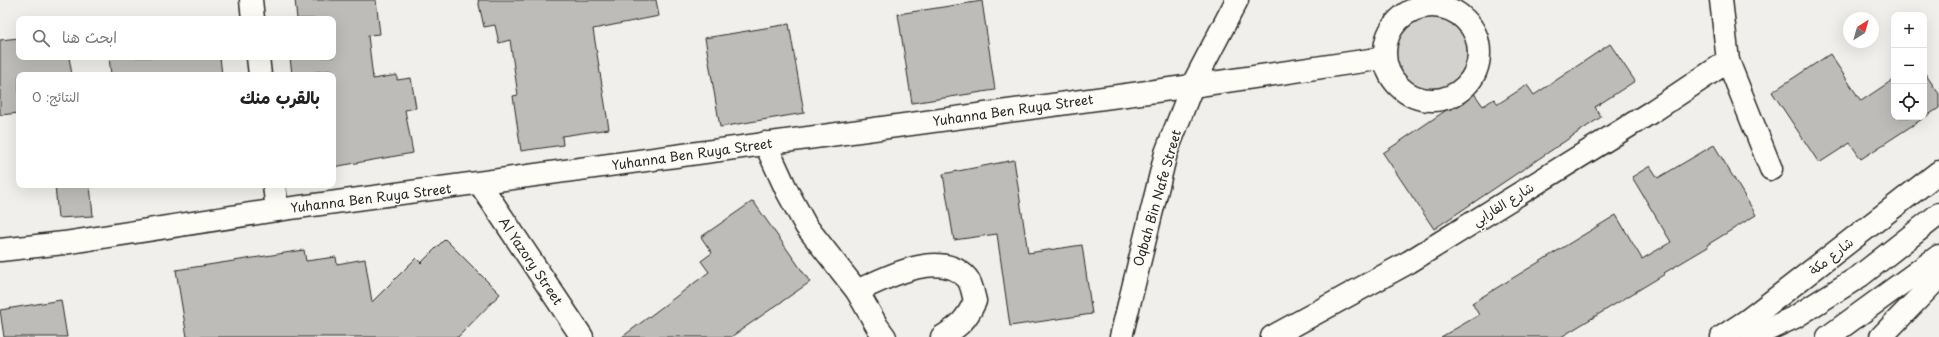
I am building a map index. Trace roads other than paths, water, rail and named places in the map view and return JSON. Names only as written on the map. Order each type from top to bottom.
[{"type":"main road","points":[[251,0],[253,16]]},
{"type":"main road","name":"Oqbah Bin Nafe Street","points":[[1121,337],[1166,153],[1192,86],[1238,0]]},
{"type":"main road","points":[[1721,0],[1728,61],[1771,169]]},
{"type":"main road","points":[[1429,6],[1445,8],[1452,11],[1469,25],[1476,39],[1479,54],[1476,70],[1468,84],[1456,94],[1441,100],[1426,100],[1410,95],[1398,86],[1389,73],[1384,58],[1385,42],[1391,28],[1401,17],[1414,9],[1429,6]]},
{"type":"main road","name":"Yuhanna Ben Ruya Street","points":[[0,250],[64,243],[277,210],[480,184],[765,143],[1192,86],[1384,58]]},
{"type":"main road","points":[[258,60],[260,72]]},
{"type":"main road","name":"شارع الفارابي","points":[[1272,337],[1408,262],[1653,111],[1728,61]]},
{"type":"main road","points":[[765,143],[787,191],[806,226],[856,291],[876,326],[885,337]]},
{"type":"main road","name":"شارع مكة","points":[[1722,337],[1748,320],[1939,172]]},
{"type":"main road","name":"Al Yazory Street","points":[[480,184],[582,337]]},
{"type":"main road","points":[[274,188],[277,210]]},
{"type":"main road","points":[[1752,337],[1795,316],[1860,276],[1939,214]]},
{"type":"main road","points":[[1828,337],[1939,256]]},
{"type":"main road","points":[[856,291],[885,278],[927,266],[943,265],[961,273],[968,279],[975,301],[969,314],[961,325],[942,337]]},
{"type":"main road","points":[[1881,337],[1939,277]]}]
